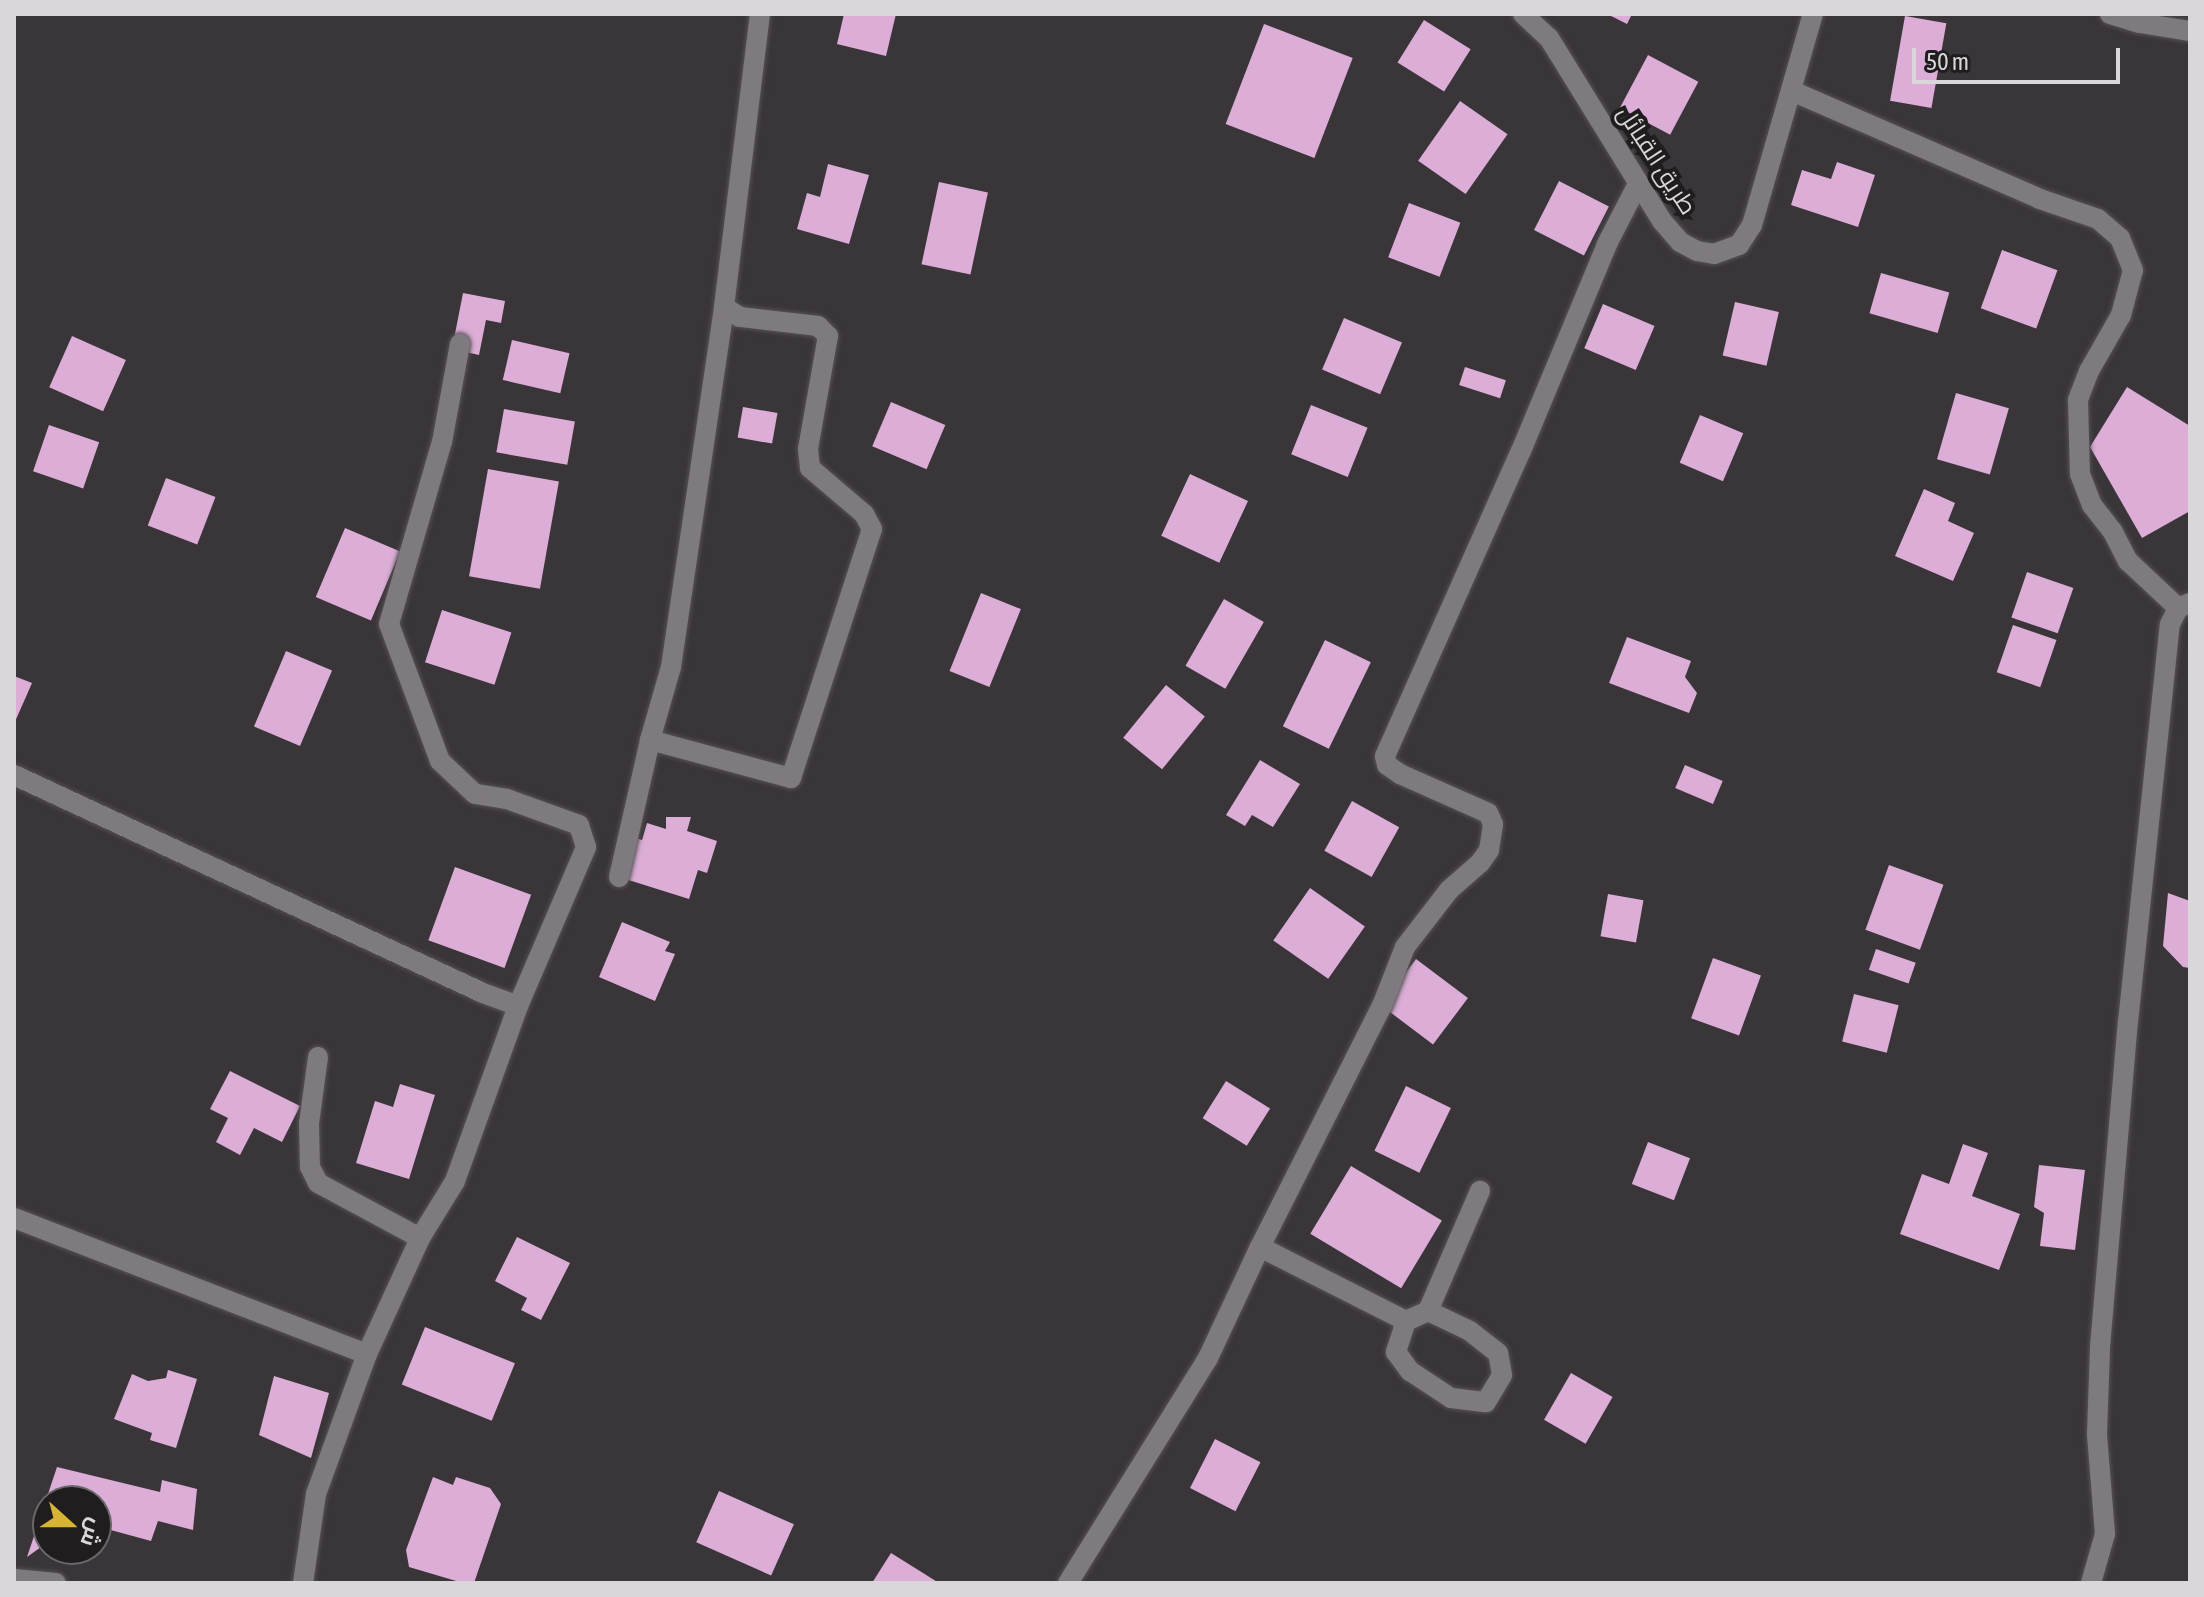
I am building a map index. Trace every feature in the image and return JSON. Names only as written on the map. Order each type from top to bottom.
[{"type":"street","points":[[619,877],[650,740],[671,667],[724,307],[760,14]]},
{"type":"street","name":"طريق القبائل","points":[[1523,14],[1549,38],[1638,184],[1680,242],[1697,251],[1714,254],[1739,245],[1752,225],[1813,14]]},
{"type":"street","points":[[2110,14],[2190,31]]},
{"type":"street","points":[[1792,91],[2040,199],[2098,219],[2120,238],[2133,270],[2121,315],[2089,371],[2078,400],[2080,474],[2092,505],[2113,532],[2128,561],[2184,606],[2170,624],[2128,1022],[2100,1347],[2097,1434],[2105,1534],[2091,1583]]},
{"type":"street","points":[[1068,1583],[1208,1358],[1260,1247],[1382,1006],[1405,947],[1449,890],[1480,863],[1493,840],[1493,824],[1488,813],[1400,774],[1387,765],[1385,756],[1521,451],[1607,244],[1638,184]]},
{"type":"street","points":[[650,740],[791,778],[872,529],[864,514],[815,473],[808,461],[828,336],[818,326],[740,317],[724,307]]},
{"type":"street","points":[[303,1583],[316,1494],[367,1354],[420,1238],[455,1181],[518,1006],[586,847],[579,825],[507,799],[475,794],[440,761],[389,624],[442,442],[460,344]]},
{"type":"street","points":[[14,775],[483,993],[518,1006]]},
{"type":"street","points":[[318,1057],[309,1124],[310,1167],[318,1183],[420,1238]]},
{"type":"street","points":[[1428,1311],[1470,1331],[1498,1353],[1502,1375],[1486,1402],[1451,1398],[1410,1371],[1396,1352],[1406,1321],[1428,1311],[1480,1191]]},
{"type":"street","points":[[14,1218],[367,1354]]},
{"type":"street","points":[[1260,1247],[1406,1321]]},
{"type":"street","points":[[14,1579],[56,1583]]},
{"type":"building","points":[[844,14],[896,14],[886,56],[837,44]]},
{"type":"building","points":[[1607,14],[1632,14],[1627,24]]},
{"type":"building","points":[[1905,16],[1946,23],[1931,108],[1890,101]]},
{"type":"building","points":[[1424,20],[1471,49],[1444,92],[1398,62]]},
{"type":"building","points":[[1264,24],[1353,58],[1314,158],[1226,124]]},
{"type":"building","points":[[1648,55],[1698,82],[1670,135],[1620,108]]},
{"type":"building","points":[[1460,101],[1508,134],[1466,194],[1418,161]]},
{"type":"building","points":[[1837,162],[1875,175],[1858,227],[1791,205],[1802,170],[1831,179]]},
{"type":"building","points":[[828,164],[869,175],[849,244],[797,229],[807,193],[820,197]]},
{"type":"building","points":[[1559,181],[1609,206],[1584,255],[1534,230]]},
{"type":"building","points":[[939,182],[988,192],[970,275],[922,264]]},
{"type":"building","points":[[1409,203],[1460,223],[1440,277],[1388,257]]},
{"type":"building","points":[[2002,250],[2057,270],[2036,328],[1981,308]]},
{"type":"building","points":[[1881,273],[1949,293],[1938,333],[1869,313]]},
{"type":"building","points":[[463,293],[505,301],[501,323],[486,320],[479,355],[452,349]]},
{"type":"building","points":[[1735,302],[1779,312],[1766,366],[1723,356]]},
{"type":"building","points":[[1603,304],[1655,326],[1636,370],[1584,348]]},
{"type":"building","points":[[1344,318],[1402,343],[1380,394],[1322,370]]},
{"type":"building","points":[[72,336],[126,360],[103,411],[49,387]]},
{"type":"building","points":[[512,340],[569,353],[560,393],[503,380]]},
{"type":"building","points":[[1465,367],[1506,380],[1500,398],[1459,385]]},
{"type":"building","points":[[2127,387],[2190,426],[2190,511],[2142,538],[2090,447]]},
{"type":"building","points":[[1956,393],[2009,408],[1990,474],[1937,459]]},
{"type":"building","points":[[891,402],[945,425],[927,469],[872,446]]},
{"type":"building","points":[[1311,405],[1368,428],[1348,477],[1291,454]]},
{"type":"building","points":[[743,407],[777,413],[772,444],[738,438]]},
{"type":"building","points":[[504,409],[575,422],[567,465],[496,452]]},
{"type":"building","points":[[1700,415],[1743,433],[1723,481],[1680,463]]},
{"type":"building","points":[[49,425],[99,442],[83,489],[33,471]]},
{"type":"building","points":[[488,469],[559,482],[540,589],[469,576]]},
{"type":"building","points":[[1190,474],[1248,501],[1219,563],[1161,536]]},
{"type":"building","points":[[166,478],[215,497],[197,545],[148,526]]},
{"type":"building","points":[[1924,489],[1955,503],[1948,521],[1974,533],[1953,581],[1895,556]]},
{"type":"building","points":[[345,528],[400,551],[371,620],[316,597]]},
{"type":"building","points":[[2027,572],[2073,588],[2058,633],[2011,617]]},
{"type":"building","points":[[981,593],[1021,609],[989,687],[950,671]]},
{"type":"building","points":[[1224,599],[1264,622],[1225,689],[1186,666]]},
{"type":"building","points":[[442,610],[511,633],[494,685],[425,662]]},
{"type":"building","points":[[2013,625],[2056,640],[2040,687],[1997,672]]},
{"type":"building","points":[[1627,637],[1691,661],[1685,677],[1697,693],[1689,713],[1609,683]]},
{"type":"building","points":[[1325,640],[1371,662],[1329,749],[1283,726]]},
{"type":"building","points":[[286,651],[332,671],[300,746],[254,726]]},
{"type":"building","points":[[14,676],[32,683],[14,724]]},
{"type":"building","points":[[1166,685],[1205,716],[1162,769],[1123,738]]},
{"type":"building","points":[[1260,760],[1300,784],[1273,827],[1252,815],[1245,826],[1226,815]]},
{"type":"building","points":[[1685,765],[1723,781],[1713,804],[1675,788]]},
{"type":"building","points":[[1352,801],[1399,827],[1372,877],[1324,851]]},
{"type":"building","points":[[666,817],[691,817],[687,831],[717,841],[707,873],[698,870],[689,899],[619,877],[632,837],[642,840],[647,823],[666,829]]},
{"type":"building","points":[[1889,865],[1944,885],[1920,950],[1865,930]]},
{"type":"building","points":[[455,867],[531,895],[504,968],[428,940]]},
{"type":"building","points":[[1310,888],[1365,926],[1328,979],[1273,940]]},
{"type":"building","points":[[2168,893],[2190,901],[2190,968],[2183,967],[2163,946]]},
{"type":"building","points":[[1608,894],[1643,900],[1636,943],[1601,936]]},
{"type":"building","points":[[622,922],[670,942],[665,951],[675,954],[655,1001],[599,977]]},
{"type":"building","points":[[1876,949],[1916,963],[1909,983],[1869,970]]},
{"type":"building","points":[[1713,958],[1761,975],[1739,1036],[1691,1018]]},
{"type":"building","points":[[1416,959],[1468,998],[1433,1044],[1381,1005]]},
{"type":"building","points":[[1854,994],[1899,1005],[1887,1053],[1842,1042]]},
{"type":"building","points":[[230,1071],[300,1106],[282,1142],[254,1128],[240,1155],[216,1142],[228,1118],[210,1109]]},
{"type":"building","points":[[1226,1081],[1270,1109],[1247,1146],[1203,1118]]},
{"type":"building","points":[[400,1084],[435,1095],[409,1179],[356,1163],[375,1101],[393,1107]]},
{"type":"building","points":[[1406,1086],[1451,1108],[1419,1173],[1374,1151]]},
{"type":"building","points":[[1648,1142],[1690,1158],[1674,1200],[1632,1184]]},
{"type":"building","points":[[1963,1144],[1988,1153],[1972,1196],[2020,1214],[1999,1270],[1900,1234],[1922,1174],[1949,1184]]},
{"type":"building","points":[[2039,1165],[2085,1170],[2075,1250],[2040,1246],[2044,1213],[2034,1207]]},
{"type":"building","points":[[1351,1166],[1442,1221],[1401,1288],[1310,1234]]},
{"type":"building","points":[[517,1237],[570,1263],[541,1320],[521,1310],[527,1298],[495,1281]]},
{"type":"building","points":[[425,1327],[515,1363],[492,1421],[402,1384]]},
{"type":"building","points":[[168,1370],[197,1379],[176,1448],[150,1440],[152,1433],[114,1419],[132,1374],[148,1381],[166,1378]]},
{"type":"building","points":[[1571,1373],[1613,1397],[1586,1444],[1544,1420]]},
{"type":"building","points":[[274,1376],[329,1393],[311,1458],[259,1435]]},
{"type":"building","points":[[1215,1439],[1260,1462],[1235,1511],[1190,1488]]},
{"type":"building","points":[[57,1467],[160,1492],[162,1480],[197,1489],[193,1530],[158,1521],[151,1541],[112,1530],[112,1485],[51,1485]]},
{"type":"building","points":[[433,1477],[453,1485],[456,1477],[490,1488],[501,1504],[474,1583],[463,1583],[409,1567],[406,1550]]},
{"type":"building","points":[[719,1491],[794,1524],[771,1576],[696,1542]]},
{"type":"building","points":[[891,1553],[939,1583],[872,1583]]}]
